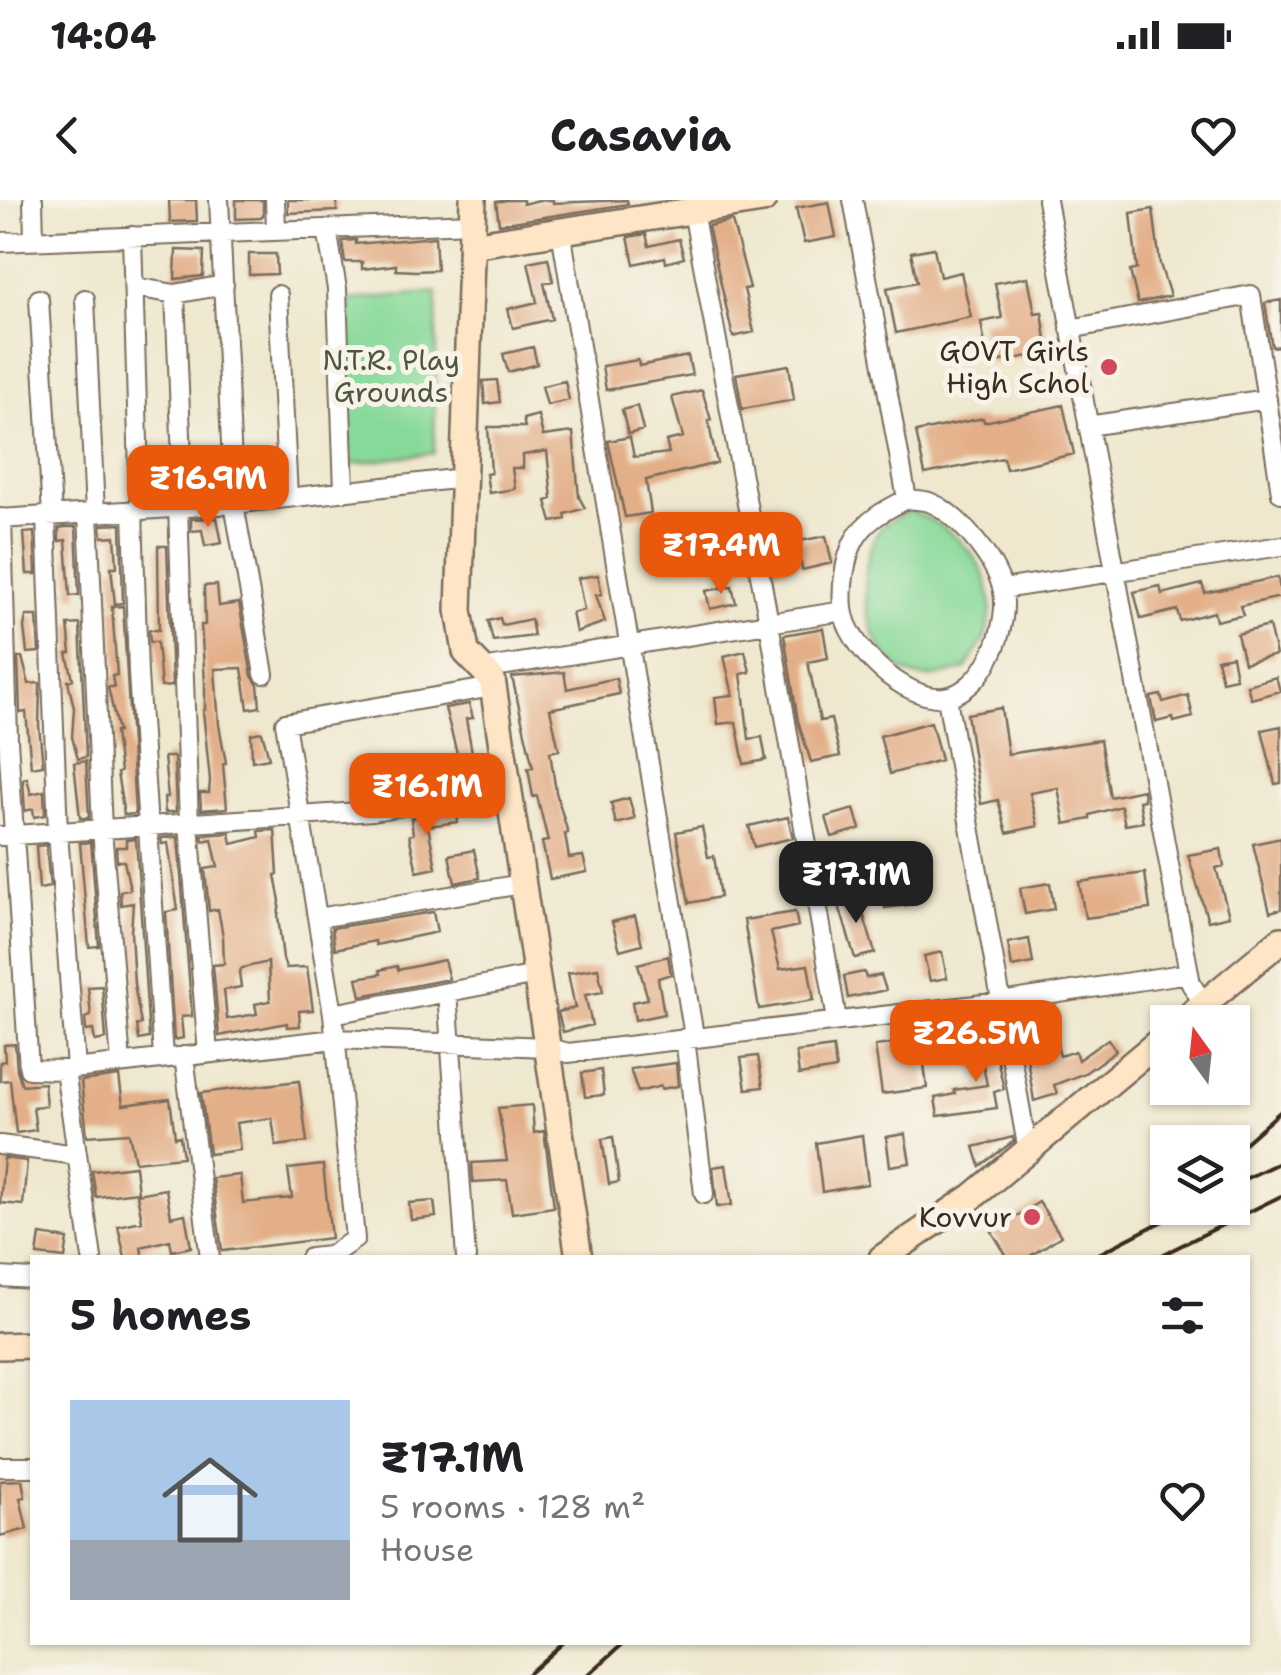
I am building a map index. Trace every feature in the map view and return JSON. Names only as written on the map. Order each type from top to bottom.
[{"type":"street","points":[[33,200],[34,240]]},
{"type":"street","points":[[220,200],[234,504],[264,674]]},
{"type":"street","points":[[275,200],[276,230]]},
{"type":"street","points":[[0,242],[472,223],[560,231],[684,208],[764,200]]},
{"type":"street","points":[[853,200],[906,498]]},
{"type":"street","points":[[1047,200],[1191,984],[1204,1004],[1281,940]]},
{"type":"street","points":[[684,208],[769,623],[837,1020]]},
{"type":"street","points":[[472,223],[459,610],[466,652],[488,678],[578,1255]]},
{"type":"street","points":[[327,228],[337,289],[344,492]]},
{"type":"street","points":[[560,231],[690,1037],[704,1194]]},
{"type":"street","points":[[132,236],[138,674],[163,1058]]},
{"type":"street","points":[[134,286],[175,294],[224,285]]},
{"type":"street","points":[[175,294],[189,824],[208,1054]]},
{"type":"street","points":[[278,295],[288,498]]},
{"type":"street","points":[[1070,329],[1251,295],[1281,493]]},
{"type":"street","points":[[85,298],[102,830],[122,1063]]},
{"type":"street","points":[[39,299],[58,832],[71,1069],[77,1155],[92,1255]]},
{"type":"street","points":[[1088,426],[1267,399]]},
{"type":"street","points":[[464,478],[234,504],[1,519],[7,836],[29,1069],[71,1069],[335,1039],[547,1047],[568,1052],[1001,1002],[1189,973]]},
{"type":"street","points":[[906,498],[931,503],[958,522],[986,554],[1003,590],[991,662],[970,684],[947,698],[925,696],[902,686],[877,666],[843,611],[844,574],[855,539],[878,514],[906,498]]},
{"type":"street","points":[[1003,590],[1281,546]]},
{"type":"street","points":[[331,1255],[354,1239],[333,1014],[285,723],[629,646],[843,611]]},
{"type":"street","points":[[947,698],[1028,1150]]},
{"type":"street","points":[[7,836],[374,811],[508,789]]},
{"type":"street","points":[[318,918],[522,884]]},
{"type":"street","points":[[333,1014],[536,975]]},
{"type":"street","points":[[447,992],[466,1255]]},
{"type":"street","points":[[886,1255],[972,1197],[1150,1049]]},
{"type":"street","points":[[184,1056],[210,1255]]},
{"type":"street","points":[[0,1145],[77,1155]]},
{"type":"street","points":[[0,1276],[30,1279]]},
{"type":"street","points":[[0,1346],[30,1345]]},
{"type":"street","points":[[0,1467],[30,1467]]},
{"type":"green space","name":"N.T.R. Play Grounds","points":[[437,292],[434,453],[343,465],[350,300]]},
{"type":"green space","points":[[910,511],[946,529],[974,557],[983,574],[990,613],[984,638],[966,669],[920,677],[901,669],[875,637],[865,593],[870,549],[881,528]]},
{"type":"building","points":[[169,200],[196,200],[197,221],[170,222]]},
{"type":"building","points":[[236,200],[263,200],[263,215],[236,219]]},
{"type":"building","points":[[288,200],[337,200],[337,211],[288,213]]},
{"type":"building","points":[[523,200],[523,204],[539,200],[627,200],[628,204],[499,224],[496,202]]},
{"type":"building","points":[[829,202],[836,237],[804,243],[796,208]]},
{"type":"building","points":[[1153,209],[1160,264],[1170,296],[1138,303],[1130,271],[1137,269],[1131,213]]},
{"type":"building","points":[[732,221],[750,288],[744,289],[754,332],[733,337],[708,226]]},
{"type":"building","points":[[646,234],[649,246],[679,239],[684,258],[666,263],[665,257],[634,264],[628,237]]},
{"type":"building","points":[[435,237],[437,270],[396,270],[396,265],[362,269],[362,262],[345,262],[342,241],[356,240],[356,244]]},
{"type":"building","points":[[934,248],[940,277],[961,272],[971,317],[896,333],[887,288],[917,282],[911,252]]},
{"type":"building","points":[[176,250],[204,251],[203,276],[175,279]]},
{"type":"building","points":[[249,254],[276,254],[277,274],[249,275]]},
{"type":"building","points":[[548,258],[553,281],[544,283],[552,319],[513,328],[508,309],[537,302],[528,262]]},
{"type":"building","points":[[1028,277],[1035,313],[1042,312],[1048,353],[988,363],[981,322],[1002,318],[995,283]]},
{"type":"building","points":[[1281,300],[1281,346],[1272,347],[1265,303]]},
{"type":"building","points":[[533,347],[537,364],[508,372],[503,354]]},
{"type":"building","points":[[688,356],[692,375],[606,390],[602,366],[638,360],[639,366]]},
{"type":"building","points":[[789,365],[794,400],[742,409],[736,374]]},
{"type":"building","points":[[497,380],[500,402],[485,404],[483,381]]},
{"type":"building","points":[[565,381],[569,400],[547,405],[542,386]]},
{"type":"building","points":[[702,390],[717,463],[646,480],[651,513],[625,517],[608,441],[630,437],[634,457],[669,453],[666,441],[683,437],[672,397]]},
{"type":"building","points":[[1063,405],[1074,454],[1006,469],[1003,458],[925,474],[916,432]]},
{"type":"building","points":[[637,406],[643,430],[628,434],[622,410]]},
{"type":"building","points":[[538,415],[543,436],[573,432],[579,497],[585,508],[552,522],[546,501],[552,499],[547,451],[523,455],[523,468],[512,468],[515,489],[489,493],[486,474],[491,473],[488,427],[525,427],[523,419]]},
{"type":"building","points":[[217,518],[222,543],[205,546],[202,530],[191,531],[191,519]]},
{"type":"building","points":[[121,524],[123,603],[115,604],[111,567],[117,567],[115,536],[102,537],[101,525]]},
{"type":"building","points":[[76,527],[79,595],[70,596],[66,540],[59,541],[59,528]]},
{"type":"building","points":[[34,532],[36,574],[27,574],[24,533]]},
{"type":"building","points":[[826,536],[832,563],[802,570],[801,563],[773,572],[768,547]]},
{"type":"building","points":[[158,546],[167,546],[172,686],[161,687],[157,642],[150,642],[149,630],[159,630]]},
{"type":"building","points":[[598,575],[602,594],[596,595],[605,622],[576,632],[572,613],[584,610],[578,578]]},
{"type":"building","points":[[1278,577],[1281,597],[1240,606],[1243,615],[1216,621],[1214,612],[1180,621],[1177,610],[1141,619],[1134,592],[1160,586],[1162,594],[1202,584],[1205,593]]},
{"type":"building","points":[[217,585],[219,606],[239,603],[260,707],[248,709],[242,668],[215,669],[227,808],[201,810],[200,793],[209,793],[210,780],[201,625],[205,625],[204,586]]},
{"type":"building","points":[[732,586],[736,603],[710,609],[706,591]]},
{"type":"building","points":[[123,606],[135,814],[124,815],[117,773],[118,732],[108,687],[114,687],[112,676],[117,675],[112,607]]},
{"type":"building","points":[[26,616],[37,616],[39,652],[27,653]]},
{"type":"building","points":[[500,618],[502,625],[531,619],[534,636],[493,641],[488,621]]},
{"type":"building","points":[[80,624],[86,757],[78,759],[72,737],[74,708],[68,681],[73,679],[67,654],[71,653],[68,625]]},
{"type":"building","points":[[1269,626],[1276,655],[1244,663],[1237,634]]},
{"type":"building","points":[[823,628],[828,658],[808,662],[820,721],[831,719],[840,756],[811,762],[798,721],[784,635]]},
{"type":"building","points":[[745,651],[750,672],[741,674],[749,739],[762,737],[766,760],[744,764],[736,722],[718,724],[715,697],[733,695],[724,656]]},
{"type":"building","points":[[1232,656],[1236,678],[1222,681],[1217,659]]},
{"type":"building","points":[[22,657],[29,684],[40,683],[43,765],[31,767],[26,712],[20,713],[18,658]]},
{"type":"building","points":[[564,672],[567,689],[616,678],[619,694],[550,709],[559,750],[550,752],[568,833],[565,834],[569,858],[583,856],[587,872],[550,879],[542,842],[548,841],[537,796],[533,797],[528,768],[533,767],[512,677]]},
{"type":"building","points":[[1276,677],[1280,691],[1251,699],[1247,685]]},
{"type":"building","points":[[1161,695],[1163,702],[1188,695],[1193,717],[1156,722],[1151,697]]},
{"type":"building","points":[[469,704],[473,718],[466,719],[477,780],[417,788],[413,770],[459,761],[445,708]]},
{"type":"building","points":[[1001,708],[1008,754],[1100,740],[1110,797],[1143,790],[1144,800],[1139,801],[1143,822],[1125,825],[1121,806],[1065,824],[1058,788],[1030,793],[1038,826],[1007,833],[998,800],[981,804],[967,714]]},
{"type":"building","points":[[931,722],[941,760],[890,774],[880,736]]},
{"type":"building","points":[[1281,726],[1281,783],[1275,784],[1262,730]]},
{"type":"building","points":[[262,732],[269,758],[252,761],[251,734]]},
{"type":"building","points":[[164,757],[174,757],[176,812],[165,812],[164,797],[168,797]]},
{"type":"building","points":[[86,761],[89,818],[80,818],[74,763]]},
{"type":"building","points":[[27,778],[31,794],[44,791],[45,815],[34,817],[33,809],[25,811],[23,779]]},
{"type":"building","points":[[629,798],[635,819],[616,824],[611,803]]},
{"type":"building","points":[[854,809],[860,829],[832,837],[826,817]]},
{"type":"building","points":[[456,810],[458,822],[428,826],[436,868],[417,872],[409,835],[413,834],[411,818]]},
{"type":"building","points":[[788,817],[793,838],[754,847],[749,826]]},
{"type":"building","points":[[702,827],[708,857],[714,856],[720,897],[689,903],[676,832]]},
{"type":"building","points":[[275,830],[283,959],[286,968],[307,967],[313,1010],[299,1011],[300,1026],[287,1027],[287,1023],[219,1036],[213,965],[224,964],[223,936],[218,909],[209,911],[205,869],[218,867],[212,839],[203,841],[202,835],[230,833],[232,844],[260,837],[259,831]],"holes":[[[268,962],[270,1001],[255,1004],[257,1014],[227,1019],[224,990],[241,987],[242,968]]]},
{"type":"building","points":[[178,837],[192,1016],[181,1017],[183,1038],[174,1040],[166,912],[178,910],[168,843],[162,844],[161,838]]},
{"type":"building","points":[[1281,838],[1281,909],[1270,912],[1253,844]]},
{"type":"building","points":[[136,839],[149,1038],[139,1040],[137,1025],[141,1024],[131,932],[133,903],[121,905],[120,891],[130,889],[124,861],[117,861],[116,847],[126,847],[126,840]]},
{"type":"building","points":[[91,842],[99,946],[89,947],[80,843]]},
{"type":"building","points":[[46,845],[50,887],[39,889],[36,846]]},
{"type":"building","points":[[1221,849],[1224,866],[1216,868],[1229,916],[1208,921],[1188,855]]},
{"type":"building","points":[[474,850],[480,878],[455,883],[449,855]]},
{"type":"building","points":[[911,871],[915,904],[885,908],[881,875]]},
{"type":"building","points":[[1145,873],[1150,909],[1085,918],[1079,882]]},
{"type":"building","points":[[1050,883],[1054,909],[1025,914],[1020,888]]},
{"type":"building","points":[[857,893],[875,953],[855,958],[837,899]]},
{"type":"building","points":[[433,912],[437,932],[335,949],[332,928]]},
{"type":"building","points":[[795,912],[798,926],[771,932],[780,969],[808,965],[814,1000],[759,1009],[744,920]]},
{"type":"building","points":[[635,916],[642,944],[620,950],[612,922]]},
{"type":"building","points":[[1029,939],[1033,963],[1012,967],[1008,943]]},
{"type":"building","points":[[942,952],[947,978],[930,981],[924,956]]},
{"type":"building","points":[[668,956],[671,974],[658,978],[664,1014],[635,1020],[632,1002],[648,999],[638,964]]},
{"type":"building","points":[[444,960],[449,979],[361,996],[357,978],[381,974],[380,970],[397,966],[398,970]]},
{"type":"building","points":[[598,968],[603,992],[585,995],[592,1025],[563,1032],[558,1012],[575,1008],[568,973]]},
{"type":"building","points":[[864,972],[866,978],[881,975],[886,990],[848,998],[844,976]]},
{"type":"building","points":[[102,986],[106,1039],[95,1041],[93,1030],[86,1031],[85,1018],[91,1016],[88,987]]},
{"type":"building","points":[[991,1032],[1004,1089],[994,1092],[997,1108],[938,1116],[935,1098],[955,1094],[954,1090],[987,1085],[977,1036]]},
{"type":"building","points":[[1053,1032],[1060,1056],[1075,1051],[1078,1060],[1108,1039],[1116,1051],[1085,1073],[1054,1085],[1057,1094],[1034,1101],[1024,1040]]},
{"type":"building","points":[[921,1040],[927,1088],[882,1094],[875,1046]]},
{"type":"building","points":[[15,1044],[22,1085],[44,1083],[46,1106],[33,1107],[36,1130],[16,1133],[10,1080],[0,1081],[4,1045]]},
{"type":"building","points":[[833,1047],[836,1069],[799,1075],[796,1052]]},
{"type":"building","points":[[758,1056],[763,1087],[746,1089],[741,1058]]},
{"type":"building","points":[[676,1063],[678,1086],[638,1092],[630,1069]]},
{"type":"building","points":[[601,1070],[604,1095],[585,1097],[582,1073]]},
{"type":"building","points":[[119,1076],[123,1105],[170,1099],[175,1137],[180,1136],[183,1157],[135,1162],[129,1133],[87,1136],[81,1081]]},
{"type":"building","points":[[299,1081],[307,1142],[276,1146],[272,1118],[236,1123],[240,1150],[209,1154],[201,1093]]},
{"type":"building","points":[[532,1105],[534,1133],[544,1131],[554,1207],[512,1213],[507,1180],[473,1182],[472,1163],[507,1161],[498,1108]]},
{"type":"building","points":[[905,1134],[910,1163],[890,1166],[886,1137]]},
{"type":"building","points":[[862,1135],[868,1184],[822,1192],[816,1143]]},
{"type":"building","points":[[613,1137],[619,1182],[609,1184],[602,1139]]},
{"type":"building","points":[[1013,1137],[1014,1141],[980,1166],[974,1147]]},
{"type":"building","points":[[4,1158],[27,1161],[23,1205],[0,1203]]},
{"type":"building","points":[[323,1165],[331,1238],[222,1251],[212,1178],[240,1175],[243,1203],[292,1198],[288,1169]]},
{"type":"building","points":[[726,1165],[732,1205],[717,1207],[713,1167]]},
{"type":"building","points":[[135,1166],[138,1192],[96,1197],[92,1171]]},
{"type":"building","points":[[166,1189],[171,1217],[185,1214],[191,1247],[172,1251],[170,1240],[141,1247],[142,1255],[124,1255],[118,1226],[142,1221],[137,1194]]},
{"type":"building","points":[[434,1201],[436,1217],[411,1220],[409,1203]]},
{"type":"building","name":"Kovvur","points":[[1039,1202],[1061,1236],[1032,1255],[1006,1255],[992,1232]]},
{"type":"building","points":[[40,1235],[68,1239],[65,1255],[37,1255]]},
{"type":"building","points":[[22,1480],[25,1497],[20,1498],[27,1529],[0,1536],[0,1481]]},
{"type":"railway","points":[[1250,1138],[1281,1111]]},
{"type":"railway","points":[[1250,1177],[1281,1162]]},
{"type":"railway","points":[[1162,1255],[1281,1196]]},
{"type":"railway","points":[[1097,1255],[1155,1225]]},
{"type":"railway","points":[[527,1675],[561,1645]]},
{"type":"railway","points":[[588,1675],[622,1645]]},
{"type":"place","name":"GOVT Girls High Schol","points":[[1109,367]]},
{"type":"place","name":"Kovvur","points":[[1032,1217]]}]
